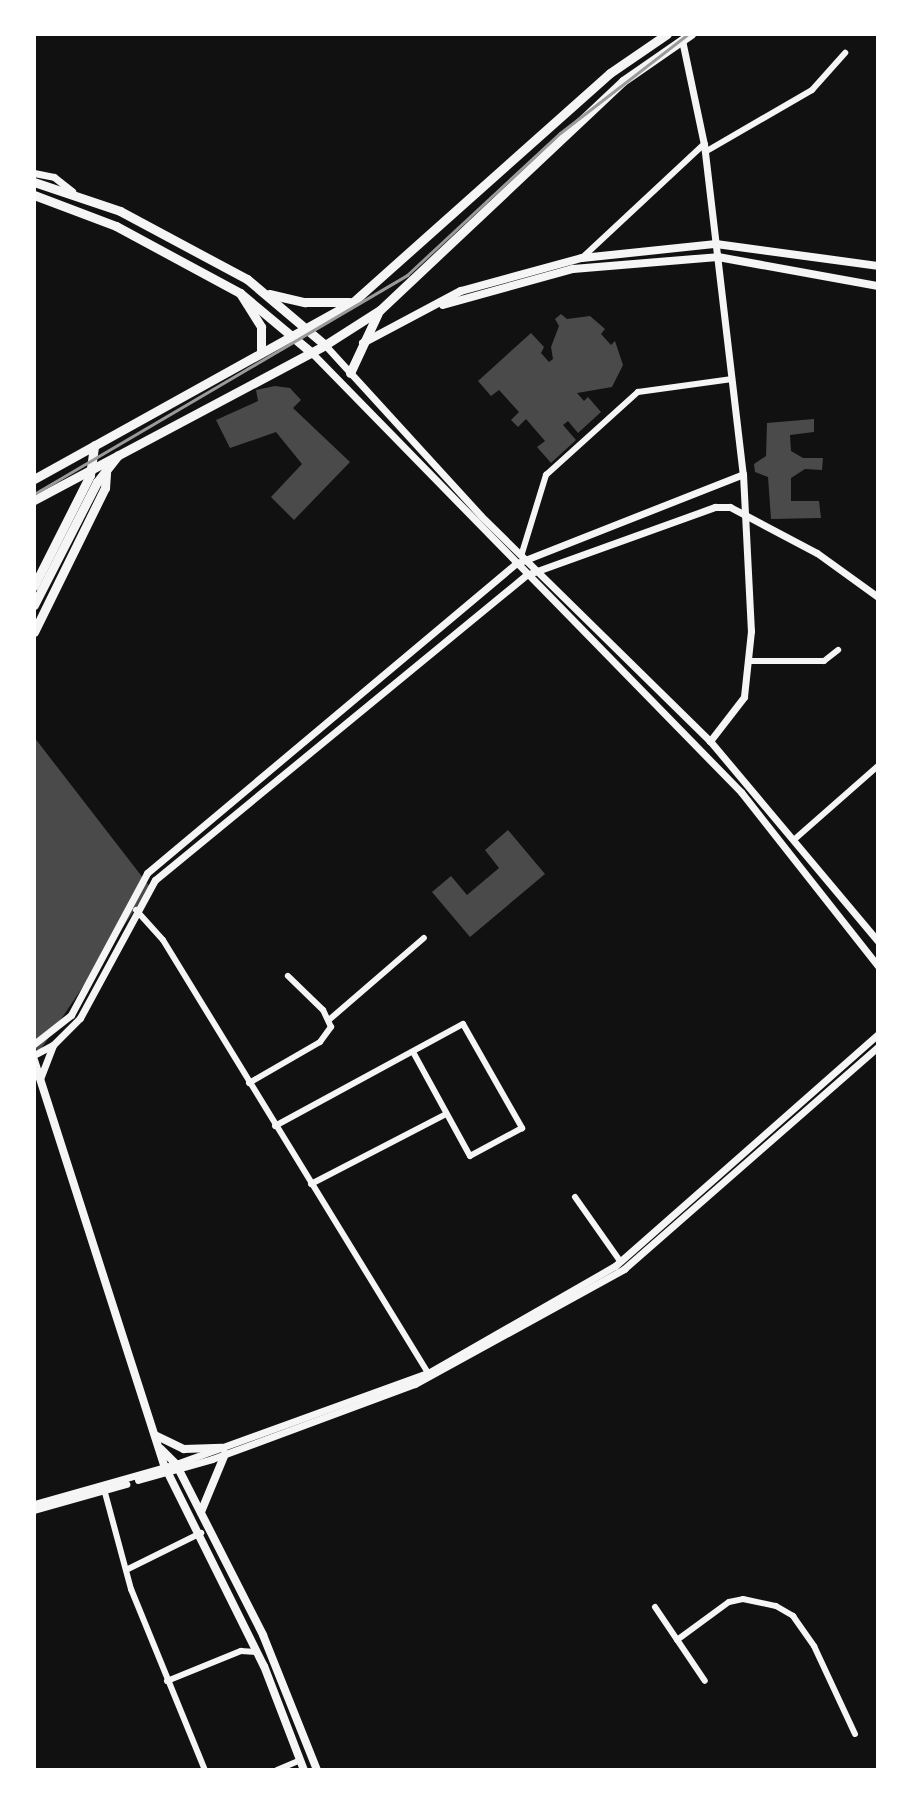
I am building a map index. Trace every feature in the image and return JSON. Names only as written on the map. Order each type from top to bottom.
[{"type":"main road","points":[[34,479],[353,302],[610,73],[667,34]]},
{"type":"main road","points":[[34,500],[93,466],[312,353],[380,310],[623,81],[687,37]]},
{"type":"main road","points":[[34,182],[72,191],[120,211],[269,294],[325,345]]},
{"type":"main road","points":[[34,195],[116,226],[240,293],[312,353]]},
{"type":"main road","points":[[362,344],[442,305],[461,291],[582,258],[716,244],[878,266]]},
{"type":"main road","points":[[442,305],[464,303],[573,269],[718,257],[878,286]]},
{"type":"main road","points":[[240,293],[261,327],[261,351]]},
{"type":"main road","points":[[269,294],[305,302],[353,302]]},
{"type":"main road","points":[[350,373],[380,310]]},
{"type":"main road","points":[[34,605],[82,500],[93,466],[94,445]]},
{"type":"main road","points":[[34,586],[82,500],[106,473],[117,454]]},
{"type":"main road","points":[[34,632],[105,488],[106,473]]},
{"type":"main road","points":[[34,1057],[166,1469],[201,1533],[257,1652],[304,1770]]},
{"type":"main road","points":[[157,1436],[184,1449],[224,1451],[201,1513]]},
{"type":"main road","points":[[161,1448],[177,1466],[263,1635],[317,1770]]},
{"type":"street","points":[[687,37],[718,257],[743,474],[750,661],[739,708],[710,741]]},
{"type":"street","points":[[573,269],[704,148],[812,90],[845,53]]},
{"type":"street","points":[[34,173],[54,177],[72,191]]},
{"type":"street","points":[[325,345],[481,516],[540,569],[710,741],[796,838],[878,941]]},
{"type":"street","points":[[312,353],[741,792],[878,966]]},
{"type":"street","points":[[522,553],[546,475],[638,392],[732,379]]},
{"type":"street","points":[[34,1057],[71,1015],[147,873],[515,564],[743,474]]},
{"type":"street","points":[[34,1044],[50,1041],[80,1018],[155,880],[526,575],[715,507],[743,512],[817,553],[878,597]]},
{"type":"street","points":[[750,661],[824,661],[838,650]]},
{"type":"street","points":[[796,838],[878,766]]},
{"type":"street","points":[[136,910],[163,940],[428,1373]]},
{"type":"street","points":[[330,1019],[424,938]]},
{"type":"street","points":[[249,1083],[320,1042],[331,1027],[330,1019],[288,976]]},
{"type":"street","points":[[275,1126],[463,1024],[522,1128],[470,1156],[413,1052]]},
{"type":"street","points":[[34,1510],[224,1451],[415,1384],[543,1316],[624,1269],[878,1034]]},
{"type":"street","points":[[34,1035],[50,1041]]},
{"type":"street","points":[[40,1079],[50,1041]]},
{"type":"street","points":[[224,1451],[428,1373],[620,1261],[878,1047]]},
{"type":"street","points":[[311,1184],[446,1114]]},
{"type":"street","points":[[575,1197],[620,1261]]},
{"type":"street","points":[[34,1504],[104,1488]]},
{"type":"street","points":[[104,1488],[126,1570],[167,1681],[205,1770]]},
{"type":"street","points":[[126,1570],[201,1533]]},
{"type":"street","points":[[677,1640],[729,1602],[743,1599],[776,1606],[793,1616],[814,1646],[855,1734]]},
{"type":"street","points":[[655,1607],[705,1681]]},
{"type":"street","points":[[167,1681],[241,1651],[257,1652]]},
{"type":"street","points":[[277,1770],[300,1760]]},
{"type":"building","points":[[561,314],[567,319],[590,316],[605,329],[601,334],[611,345],[615,341],[623,365],[612,387],[577,393],[584,401],[588,397],[601,412],[578,433],[568,421],[563,425],[576,440],[551,463],[537,447],[545,441],[526,419],[518,427],[511,420],[519,412],[499,390],[491,396],[478,381],[531,333],[544,347],[541,353],[549,362],[553,359],[551,347],[559,326],[555,319]]},
{"type":"building","points":[[275,386],[290,388],[301,400],[293,408],[350,462],[294,520],[271,497],[302,464],[276,432],[230,448],[216,420],[258,401],[256,390]]},
{"type":"building","points":[[814,419],[814,432],[790,435],[791,451],[803,458],[823,458],[822,470],[805,469],[791,478],[791,501],[819,501],[821,518],[771,519],[768,477],[755,472],[754,464],[766,456],[767,423]]},
{"type":"building","points":[[34,737],[150,887],[39,1052],[34,1047]]},
{"type":"building","points":[[508,830],[545,874],[470,937],[432,892],[451,876],[467,895],[499,868],[485,850]]},
{"type":"railway","points":[[34,494],[407,275],[560,133],[688,34]]}]
